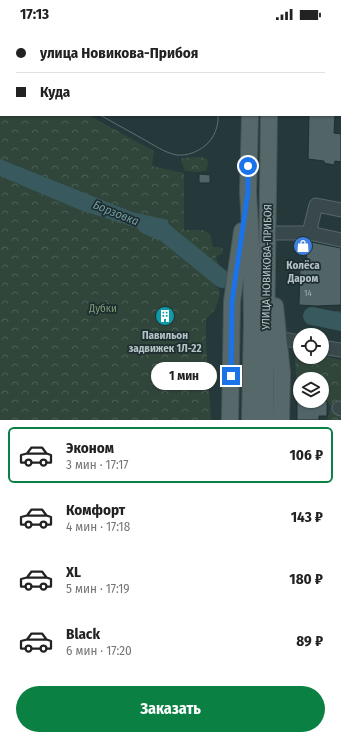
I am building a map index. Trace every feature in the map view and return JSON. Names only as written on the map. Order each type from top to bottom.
[{"type":"main road","name":"УЛИЦА НОВИКОВА-ПРИБОЯ","points":[[250,116],[248,192],[252,321],[250,420]]},
{"type":"main road","name":"УЛИЦА НОВИКОВА-ПРИБОЯ","points":[[265,420],[270,116]]},
{"type":"main road","points":[[230,420],[232,301],[248,192]]},
{"type":"main road","points":[[268,240],[282,373],[281,420]]},
{"type":"street","points":[[310,233],[316,205],[341,210]]},
{"type":"street","points":[[268,240],[310,233],[341,240]]},
{"type":"street","points":[[279,338],[293,341]]},
{"type":"street","points":[[329,348],[341,350]]},
{"type":"green space","name":"Дубки","points":[[0,116],[90,116],[154,151],[152,166],[184,173],[184,230],[203,230],[210,234],[213,247],[220,247],[223,249],[222,254],[216,256],[220,272],[219,276],[215,277],[212,282],[220,291],[219,299],[216,307],[206,319],[211,420],[0,420]]},
{"type":"green space","points":[[201,157],[207,159],[208,163],[206,171],[185,171],[181,161],[182,158]]},
{"type":"green space","points":[[341,311],[341,321],[331,325],[315,323],[319,312]]},
{"type":"green space","points":[[329,357],[341,360],[341,420],[327,420],[331,407],[329,404],[329,372],[296,372],[295,364],[329,364]]},
{"type":"water","points":[[0,159],[132,212],[168,220],[169,233],[166,237],[80,210],[0,176]]},
{"type":"building","points":[[309,116],[335,116],[334,133],[341,134],[341,162],[335,161],[334,165],[324,163],[324,161],[308,159]]},
{"type":"building","points":[[199,174],[210,175],[210,183],[199,183]]},
{"type":"building","points":[[306,241],[341,248],[341,305],[299,305],[300,264],[307,264]]},
{"type":"building","name":"Павильон задвижек 1Л-22","points":[[161,311],[170,311],[170,321],[161,320]]},
{"type":"building","points":[[297,408],[327,408],[327,416],[319,416],[319,420],[297,420]]},
{"type":"waterway","name":"Борзовка","points":[[146,225],[164,232],[222,279]]},
{"type":"waterway","name":"Борзовка","points":[[312,316],[341,322]]},
{"type":"tram line","points":[[102,116],[164,151],[177,155],[196,152],[206,145],[214,135],[217,127],[218,116]]},
{"type":"place","name":"Колёса Даром","points":[[303,246]]},
{"type":"place","name":"Павильон задвижек 1Л-22","points":[[165,316]]},
{"type":"route","points":[[231,376],[232,301],[248,192],[248,166]]}]
